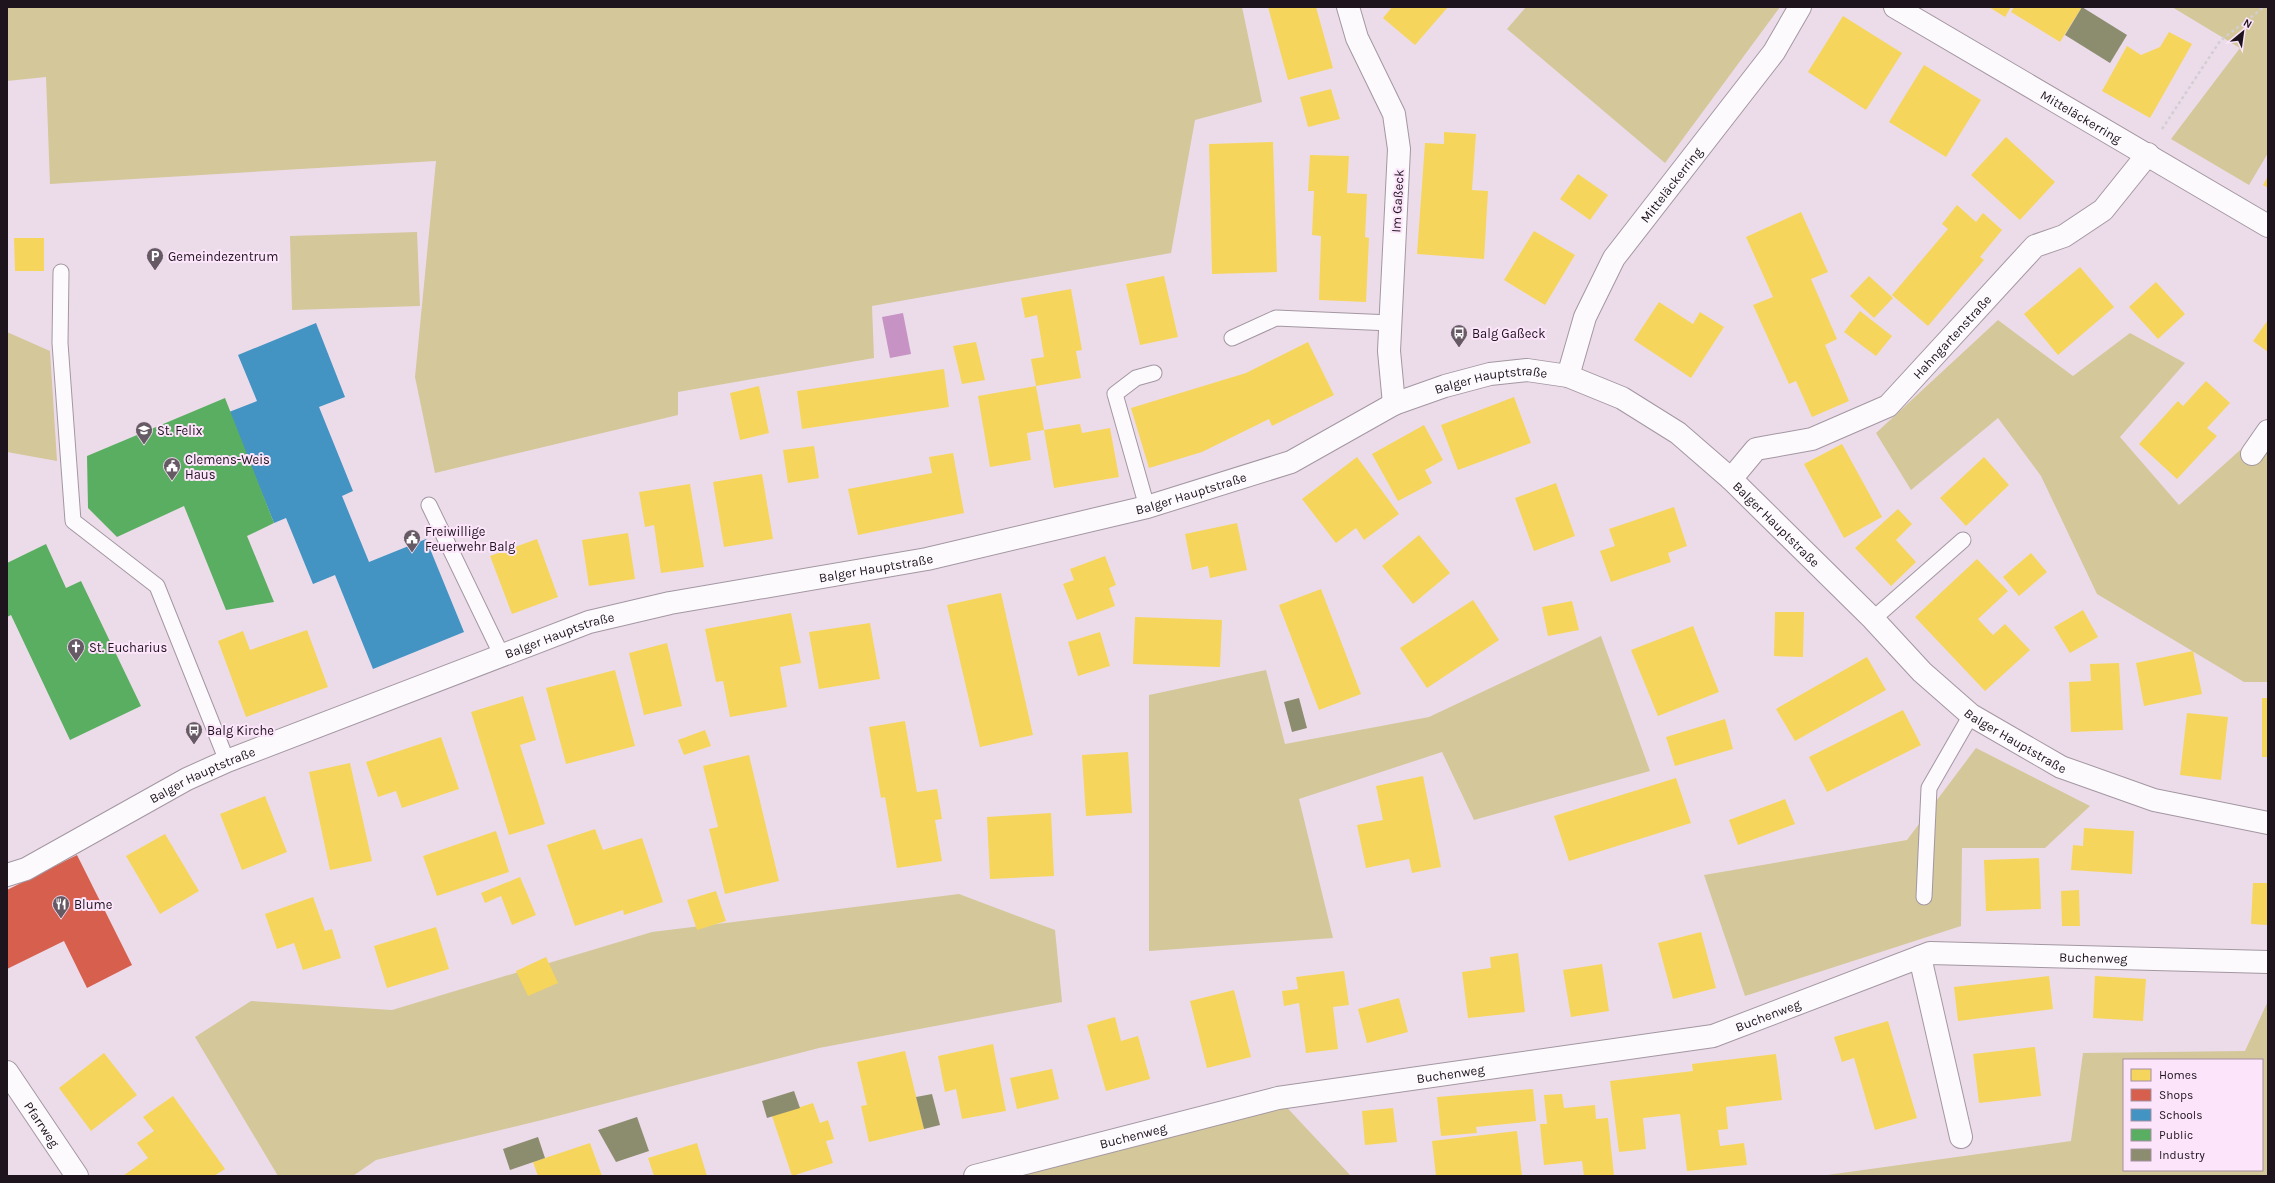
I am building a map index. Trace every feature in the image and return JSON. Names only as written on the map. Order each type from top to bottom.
[{"type":"street","name":"Im Gaßeck","points":[[1348,7],[1357,38],[1394,114],[1400,149],[1389,351],[1394,404]]},
{"type":"street","name":"Mitteläckerring","points":[[1568,376],[1585,317],[1614,258],[1774,52],[1800,7]]},
{"type":"street","name":"Mitteläckerring","points":[[1895,7],[2148,154],[2268,226]]},
{"type":"street","name":"Hahngartenstraße","points":[[1731,479],[1756,449],[1812,440],[1888,406],[2035,246],[2064,236],[2103,210],[2148,154]]},
{"type":"street","name":"Balger Hauptstraße","points":[[7,875],[26,869],[187,779],[227,761],[589,622],[670,603],[927,558],[1147,507],[1291,462],[1394,404],[1445,386],[1490,374],[1527,370],[1568,376],[1622,398],[1678,433],[1731,479],[1873,619],[1922,672],[1971,715],[2061,768],[2154,800],[2268,823]]},
{"type":"street","points":[[2252,454],[2268,431]]},
{"type":"street","name":"Buchenweg","points":[[975,1176],[1278,1098],[1713,1036],[1930,953],[2268,962]]},
{"type":"street","points":[[1920,957],[1961,1137]]},
{"type":"street","name":"Pfarrweg","points":[[7,1072],[77,1176]]},
{"type":"lane","points":[[60,272],[60,343],[73,521],[157,586],[227,761]]},
{"type":"lane","points":[[1232,338],[1276,318],[1391,323]]},
{"type":"lane","points":[[1147,507],[1115,394],[1136,378],[1154,373]]},
{"type":"lane","points":[[430,505],[502,656]]},
{"type":"lane","points":[[1873,619],[1963,540]]},
{"type":"lane","points":[[1924,897],[1929,788],[1971,715]]},
{"type":"path","points":[[2171,113],[2220,41],[2264,7]]},
{"type":"shaded area","points":[[7,7],[1242,7],[1262,102],[1195,120],[1171,253],[872,306],[874,358],[678,392],[678,415],[435,473],[415,377],[436,161],[50,184],[46,77],[7,81]]},
{"type":"shaded area","points":[[1526,7],[1780,7],[1665,163],[1507,29]]},
{"type":"shaded area","points":[[2172,7],[2268,7],[2268,153],[2249,185],[2171,139],[2240,48]]},
{"type":"shaded area","points":[[417,232],[420,306],[292,310],[290,236]]},
{"type":"shaded area","points":[[903,313],[911,354],[890,358],[882,317]]},
{"type":"shaded area","points":[[1998,320],[2073,376],[2130,333],[2185,363],[2120,437],[2179,505],[2268,425],[2268,682],[2244,682],[2097,594],[2041,476],[1998,418],[1911,490],[1876,433]]},
{"type":"shaded area","points":[[7,332],[50,351],[57,461],[7,452]]},
{"type":"shaded area","points":[[1601,636],[1650,771],[1474,820],[1442,752],[1299,799],[1333,938],[1149,951],[1149,695],[1266,670],[1285,744],[1429,717]]},
{"type":"shaded area","points":[[1976,748],[2090,806],[2045,848],[1962,848],[1961,926],[1745,996],[1704,875],[1907,840]]},
{"type":"shaded area","points":[[959,894],[1055,930],[1062,1002],[819,1048],[542,1120],[376,1160],[353,1176],[278,1176],[195,1037],[251,1001],[392,1010],[652,932]]},
{"type":"shaded area","points":[[2268,1001],[2268,1176],[1820,1176],[2071,1141],[2083,1053],[2245,1051]]},
{"type":"shaded area","points":[[1278,1098],[1351,1176],[975,1176]]},
{"type":"building: Homes","points":[[1268,7],[1316,7],[1333,68],[1288,80]]},
{"type":"building: Homes","points":[[1392,7],[1448,7],[1415,45],[1383,18]]},
{"type":"building: Homes","points":[[1989,7],[2011,7],[2005,17]]},
{"type":"building: Homes","points":[[2014,7],[2082,7],[2060,42],[2011,12]]},
{"type":"building: Homes","points":[[1843,16],[1902,53],[1866,110],[1808,72]]},
{"type":"building: Homes","points":[[2169,32],[2192,44],[2150,118],[2102,91],[2127,46],[2141,55],[2160,47]]},
{"type":"building: Homes","points":[[1924,65],[1981,100],[1946,157],[1889,122]]},
{"type":"building: Homes","points":[[1331,89],[1340,119],[1308,127],[1300,97]]},
{"type":"building: Homes","points":[[1444,132],[1476,134],[1472,190],[1488,191],[1484,259],[1417,254],[1425,143],[1444,144]]},
{"type":"building: Homes","points":[[2006,137],[2055,182],[2020,220],[1971,175]]},
{"type":"building: Homes","points":[[1273,142],[1277,272],[1212,274],[1209,144]]},
{"type":"building: Homes","points":[[1310,155],[1349,156],[1347,193],[1367,194],[1365,237],[1369,238],[1366,302],[1319,300],[1321,236],[1312,235],[1314,191],[1308,191]]},
{"type":"building: Homes","points":[[1578,174],[1608,195],[1590,220],[1560,199]]},
{"type":"building: Homes","points":[[2268,176],[2268,188],[2263,185]]},
{"type":"building: Homes","points":[[1957,205],[1976,222],[1983,213],[2002,230],[1980,257],[1984,260],[1928,326],[1892,295],[1948,229],[1942,224]]},
{"type":"building: Homes","points":[[1801,212],[1828,272],[1811,279],[1837,339],[1825,345],[1849,401],[1812,417],[1796,381],[1789,384],[1753,305],[1773,297],[1746,237]]},
{"type":"building: Homes","points":[[1534,231],[1575,255],[1545,305],[1504,280]]},
{"type":"building: Homes","points":[[14,238],[44,238],[44,271],[15,271]]},
{"type":"building: Homes","points":[[2080,267],[2114,307],[2058,355],[2024,314]]},
{"type":"building: Homes","points":[[1164,276],[1178,337],[1140,345],[1126,284]]},
{"type":"building: Homes","points":[[1869,276],[1893,298],[1874,318],[1850,296]]},
{"type":"building: Homes","points":[[2156,282],[2185,314],[2158,339],[2129,307]]},
{"type":"building: Homes","points":[[1071,289],[1082,350],[1076,351],[1081,378],[1036,386],[1031,359],[1044,357],[1037,315],[1025,318],[1021,298]]},
{"type":"building: Homes","points":[[1659,302],[1693,324],[1700,312],[1724,327],[1691,378],[1634,340]]},
{"type":"building: Homes","points":[[1860,311],[1892,336],[1876,356],[1844,332]]},
{"type":"building: Homes","points":[[2268,320],[2268,352],[2253,341]]},
{"type":"building: Homes","points":[[976,342],[985,380],[962,384],[953,346]]},
{"type":"building: Homes","points":[[1308,342],[1334,395],[1272,426],[1269,419],[1202,452],[1149,468],[1131,408],[1246,373]]},
{"type":"building: Homes","points":[[944,369],[949,407],[802,429],[797,391]]},
{"type":"building: Homes","points":[[2206,381],[2230,403],[2207,428],[2217,436],[2177,479],[2139,444],[2178,401],[2183,406]]},
{"type":"building: Homes","points":[[759,386],[769,433],[740,440],[730,393]]},
{"type":"building: Homes","points":[[1036,386],[1044,430],[1027,433],[1031,460],[990,467],[978,396]]},
{"type":"building: Homes","points":[[1514,397],[1531,443],[1458,470],[1441,425]]},
{"type":"building: Homes","points":[[1080,424],[1082,433],[1110,428],[1119,477],[1054,488],[1044,430]]},
{"type":"building: Homes","points":[[1424,425],[1443,460],[1425,470],[1432,483],[1398,501],[1372,454]]},
{"type":"building: Homes","points":[[1842,444],[1882,517],[1844,538],[1804,464]]},
{"type":"building: Homes","points":[[814,446],[819,478],[788,483],[783,450]]},
{"type":"building: Homes","points":[[953,453],[964,513],[858,535],[848,489],[932,473],[929,457]]},
{"type":"building: Homes","points":[[1357,457],[1399,514],[1364,540],[1356,528],[1336,543],[1302,499]]},
{"type":"building: Homes","points":[[1984,457],[2009,485],[1966,526],[1940,498]]},
{"type":"building: Homes","points":[[762,474],[773,539],[724,547],[713,482]]},
{"type":"building: Homes","points":[[1556,483],[1575,536],[1534,551],[1515,498]]},
{"type":"building: Homes","points":[[690,484],[704,567],[661,573],[654,525],[645,527],[639,492]]},
{"type":"building: Homes","points":[[1674,507],[1687,546],[1668,553],[1671,562],[1611,582],[1600,551],[1615,546],[1609,529]]},
{"type":"building: Homes","points":[[1898,509],[1912,524],[1896,540],[1916,562],[1891,586],[1855,548]]},
{"type":"building: Homes","points":[[1237,523],[1247,570],[1210,578],[1208,566],[1192,570],[1185,534]]},
{"type":"building: Homes","points":[[628,533],[635,579],[589,586],[582,540]]},
{"type":"building: Homes","points":[[1419,535],[1450,573],[1413,604],[1382,566]]},
{"type":"building: Homes","points":[[537,539],[558,597],[512,614],[490,556]]},
{"type":"building: Homes","points":[[2031,553],[2047,572],[2019,596],[2003,577]]},
{"type":"building: Homes","points":[[1105,556],[1116,585],[1109,588],[1115,606],[1077,620],[1063,584],[1074,580],[1070,569]]},
{"type":"building: Homes","points":[[1977,559],[2008,591],[1978,619],[1993,635],[2005,624],[2030,650],[1985,691],[1915,617]]},
{"type":"building: Homes","points":[[1321,589],[1361,694],[1319,710],[1279,605]]},
{"type":"building: Homes","points":[[1001,593],[1033,735],[980,747],[947,605]]},
{"type":"building: Homes","points":[[1473,600],[1499,640],[1427,688],[1400,648]]},
{"type":"building: Homes","points":[[1572,601],[1579,630],[1548,636],[1542,607]]},
{"type":"building: Homes","points":[[2083,610],[2098,637],[2070,653],[2054,627]]},
{"type":"building: Homes","points":[[1775,612],[1804,612],[1803,657],[1774,656]]},
{"type":"building: Homes","points":[[791,613],[801,663],[780,667],[787,707],[730,717],[723,681],[716,682],[705,629]]},
{"type":"building: Homes","points":[[1135,617],[1222,620],[1220,667],[1133,664]]},
{"type":"building: Homes","points":[[870,623],[880,679],[819,689],[809,632]]},
{"type":"building: Homes","points":[[1693,626],[1719,692],[1658,716],[1631,650]]},
{"type":"building: Homes","points":[[307,630],[328,687],[246,717],[218,641],[243,631],[250,650]]},
{"type":"building: Homes","points":[[1100,632],[1110,666],[1078,676],[1068,642]]},
{"type":"building: Homes","points":[[667,643],[682,706],[644,715],[629,653]]},
{"type":"building: Homes","points":[[2193,651],[2202,694],[2144,706],[2136,663]]},
{"type":"building: Homes","points":[[1867,657],[1886,690],[1795,741],[1776,709]]},
{"type":"building: Homes","points":[[2119,663],[2123,730],[2071,732],[2069,682],[2091,681],[2090,664]]},
{"type":"building: Homes","points":[[615,670],[635,746],[566,764],[546,688]]},
{"type":"building: Homes","points":[[523,696],[536,740],[520,745],[545,824],[509,835],[471,712]]},
{"type":"building: Homes","points":[[2262,698],[2268,698],[2268,757],[2262,757]]},
{"type":"building: Homes","points":[[1903,710],[1921,745],[1827,792],[1809,757]]},
{"type":"building: Homes","points":[[2187,713],[2228,717],[2221,780],[2180,775]]},
{"type":"building: Homes","points":[[1725,719],[1733,749],[1675,766],[1666,737]]},
{"type":"building: Homes","points":[[905,721],[917,792],[937,789],[942,819],[935,820],[942,861],[897,868],[885,797],[881,798],[869,727]]},
{"type":"building: Homes","points":[[705,730],[711,746],[684,755],[678,740]]},
{"type":"building: Homes","points":[[441,737],[459,789],[402,808],[396,791],[378,797],[366,762]]},
{"type":"building: Homes","points":[[1128,752],[1132,813],[1086,816],[1082,755]]},
{"type":"building: Homes","points":[[749,755],[779,881],[725,894],[709,829],[718,827],[703,766]]},
{"type":"building: Homes","points":[[350,763],[372,861],[330,870],[309,772]]},
{"type":"building: Homes","points":[[1423,776],[1441,867],[1412,873],[1409,859],[1366,868],[1357,825],[1383,820],[1376,786]]},
{"type":"building: Homes","points":[[1676,778],[1691,823],[1569,861],[1554,816]]},
{"type":"building: Homes","points":[[265,796],[287,852],[242,870],[220,814]]},
{"type":"building: Homes","points":[[1785,799],[1795,824],[1738,845],[1729,820]]},
{"type":"building: Homes","points":[[1051,813],[1054,876],[990,879],[987,817]]},
{"type":"building: Homes","points":[[2084,828],[2134,831],[2132,874],[2071,870],[2073,845],[2083,846]]},
{"type":"building: Homes","points":[[595,829],[603,850],[642,838],[663,902],[624,915],[623,910],[575,926],[547,845]]},
{"type":"building: Homes","points":[[496,831],[509,872],[437,896],[423,856]]},
{"type":"building: Homes","points":[[165,834],[199,891],[160,914],[126,856]]},
{"type":"building: Homes","points":[[2039,858],[2041,909],[1986,911],[1984,860]]},
{"type":"building: Homes","points":[[520,877],[536,915],[512,925],[501,896],[485,903],[481,893]]},
{"type":"building: Homes","points":[[2253,883],[2268,883],[2268,925],[2251,924]]},
{"type":"building: Homes","points":[[2079,890],[2080,926],[2062,926],[2061,891]]},
{"type":"building: Homes","points":[[716,891],[726,921],[697,930],[687,900]]},
{"type":"building: Homes","points":[[313,897],[325,931],[332,929],[341,958],[303,970],[294,943],[277,949],[265,914]]},
{"type":"building: Homes","points":[[436,927],[449,969],[387,988],[374,946]]},
{"type":"building: Homes","points":[[1701,932],[1716,988],[1673,999],[1658,943]]},
{"type":"building: Homes","points":[[1518,953],[1525,1012],[1468,1018],[1462,972],[1491,968],[1490,957]]},
{"type":"building: Homes","points":[[546,957],[558,983],[528,996],[516,971]]},
{"type":"building: Homes","points":[[1602,964],[1609,1011],[1571,1017],[1563,970]]},
{"type":"building: Homes","points":[[1344,971],[1349,1005],[1333,1007],[1338,1049],[1306,1053],[1299,1003],[1284,1006],[1282,991],[1298,989],[1296,977]]},
{"type":"building: Homes","points":[[2049,976],[2053,1009],[1958,1021],[1954,987]]},
{"type":"building: Homes","points":[[2095,976],[2146,979],[2143,1021],[2093,1018]]},
{"type":"building: Homes","points":[[1234,990],[1251,1057],[1207,1068],[1190,1001]]},
{"type":"building: Homes","points":[[1399,998],[1408,1032],[1367,1043],[1358,1009]]},
{"type":"building: Homes","points":[[1115,1017],[1121,1041],[1138,1036],[1150,1079],[1106,1091],[1087,1025]]},
{"type":"building: Homes","points":[[1888,1021],[1917,1118],[1875,1130],[1854,1058],[1842,1062],[1834,1037]]},
{"type":"building: Homes","points":[[993,1044],[1006,1111],[962,1119],[956,1089],[945,1092],[938,1056]]},
{"type":"building: Homes","points":[[2035,1047],[2041,1096],[1979,1103],[1973,1054]]},
{"type":"building: Homes","points":[[905,1051],[924,1129],[869,1142],[861,1106],[867,1105],[857,1062]]},
{"type":"building: Homes","points":[[104,1053],[137,1095],[91,1131],[59,1088]]},
{"type":"building: Homes","points":[[1776,1054],[1782,1100],[1726,1107],[1728,1129],[1718,1130],[1720,1146],[1744,1143],[1747,1165],[1687,1171],[1680,1114],[1643,1118],[1646,1149],[1619,1152],[1610,1081],[1693,1071],[1692,1064]]},
{"type":"building: Homes","points":[[1052,1069],[1059,1099],[1017,1109],[1010,1078]]},
{"type":"building: Homes","points":[[1533,1089],[1536,1121],[1476,1127],[1477,1133],[1441,1136],[1437,1097]]},
{"type":"building: Homes","points":[[1562,1094],[1564,1108],[1595,1105],[1596,1119],[1608,1118],[1614,1176],[1584,1176],[1582,1161],[1544,1165],[1540,1124],[1547,1124],[1544,1095]]},
{"type":"building: Homes","points":[[173,1096],[225,1169],[214,1176],[123,1176],[148,1158],[137,1143],[154,1131],[143,1117]]},
{"type":"building: Homes","points":[[813,1103],[820,1123],[828,1120],[834,1139],[826,1141],[833,1163],[792,1176],[772,1116]]},
{"type":"building: Homes","points":[[1393,1108],[1397,1142],[1365,1145],[1362,1111]]},
{"type":"building: Homes","points":[[1517,1131],[1522,1176],[1436,1176],[1432,1141]]},
{"type":"building: Homes","points":[[590,1143],[602,1176],[538,1176],[533,1162]]},
{"type":"building: Homes","points":[[697,1143],[707,1176],[654,1176],[648,1158]]},
{"type":"building: Shops","points":[[77,855],[132,965],[87,988],[64,941],[7,969],[7,890]]},
{"type":"building: Schools","points":[[316,323],[345,397],[319,407],[353,491],[342,496],[369,562],[426,539],[464,632],[373,669],[335,575],[313,584],[286,518],[274,523],[229,412],[257,401],[238,355]]},
{"type":"building: Public","name":"Clemens-Weis Haus","points":[[225,398],[274,523],[247,536],[274,602],[226,610],[184,506],[117,537],[88,508],[87,456]]},
{"type":"building: Public","name":"St. Eucharius","points":[[46,544],[66,588],[81,581],[141,706],[70,740],[11,615],[7,617],[7,563]]},
{"type":"building: Industry","points":[[2082,7],[2127,35],[2110,63],[2065,35]]},
{"type":"building: Industry","points":[[1299,698],[1307,728],[1292,732],[1284,702]]},
{"type":"building: Industry","points":[[794,1091],[800,1108],[767,1118],[762,1101]]},
{"type":"building: Industry","points":[[932,1094],[940,1125],[924,1129],[916,1097]]},
{"type":"building: Industry","points":[[637,1117],[649,1151],[616,1162],[598,1130]]},
{"type":"building: Industry","points":[[538,1137],[545,1158],[510,1170],[503,1149]]},
{"type":"place","name":"Gemeindezentrum","points":[[155,271]]},
{"type":"place","name":"Balg Gaßeck","points":[[1459,348]]},
{"type":"place","name":"St. Felix","points":[[144,445]]},
{"type":"place","name":"Clemens-Weis Haus","points":[[172,481]]},
{"type":"place","name":"Freiwillige Feuerwehr Balg","points":[[412,553]]},
{"type":"place","name":"St. Eucharius","points":[[76,662]]},
{"type":"place","name":"Balg Kirche","points":[[194,745]]},
{"type":"place","name":"Blume","points":[[61,919]]}]
